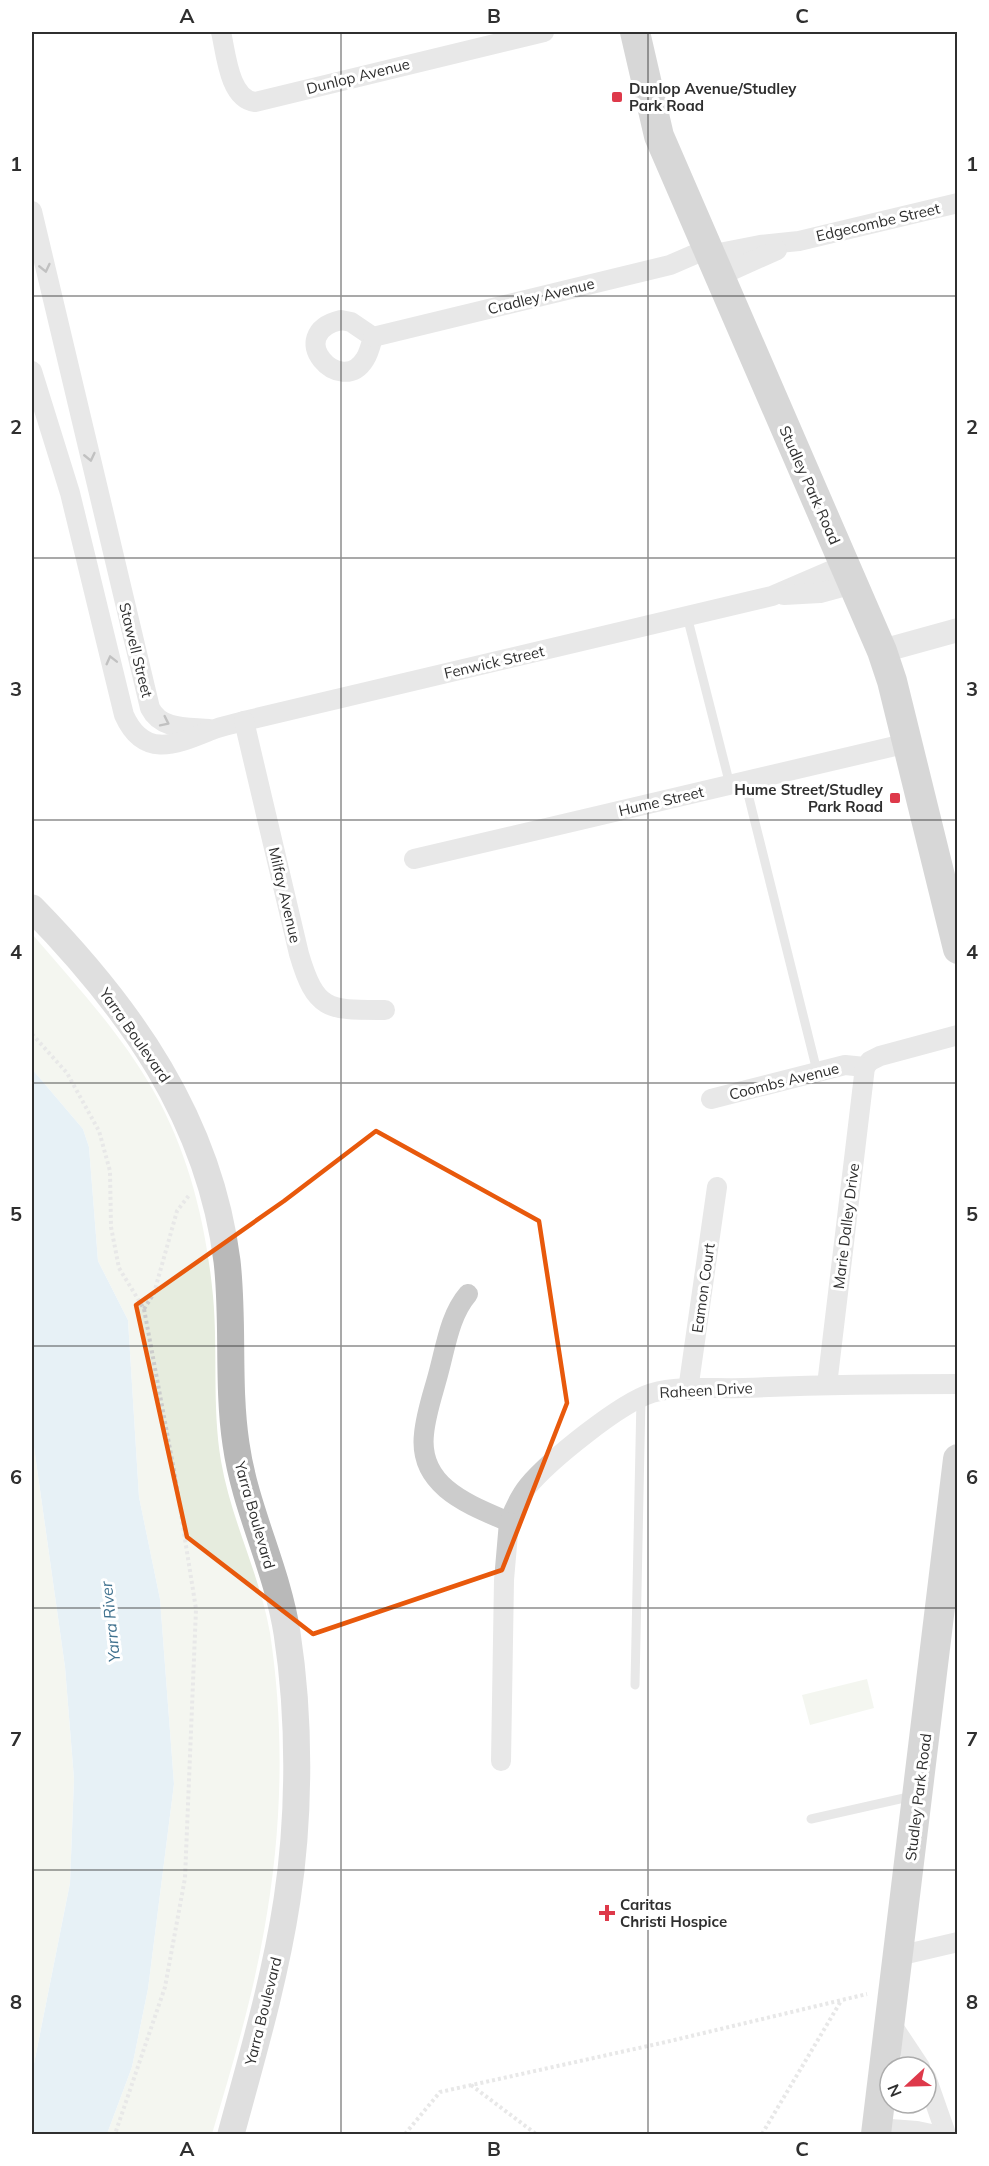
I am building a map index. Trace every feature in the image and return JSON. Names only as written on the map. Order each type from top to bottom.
[{"type":"main road","name":"Studley Park Road","points":[[635,32],[659,136],[882,651],[908,743],[957,948]]},
{"type":"main road","name":"Yarra Boulevard","points":[[32,908],[69,947],[113,1001],[161,1069],[186,1116],[197,1144],[207,1172],[222,1232],[230,1293],[235,1440],[243,1482],[275,1581],[286,1630],[293,1693],[296,1792],[292,1864],[280,1937],[270,1989],[231,2134]]},
{"type":"main road","name":"Studley Park Road","points":[[876,2131],[957,1459]]},
{"type":"street","name":"Dunlop Avenue","points":[[221,32],[235,87],[243,98],[255,102],[544,32]]},
{"type":"street","name":"Edgecombe Street","points":[[712,260],[957,203]]},
{"type":"street","name":"Stawell Street","points":[[32,211],[150,708],[161,722],[174,726],[215,729]]},
{"type":"street","name":"Cradley Avenue","points":[[373,337],[670,265],[712,260]]},
{"type":"street","name":"Stawell Street","points":[[32,371],[70,493],[124,715],[129,726],[146,740],[170,746],[215,729]]},
{"type":"street","name":"Fenwick Street","points":[[215,729],[772,596],[812,594],[848,574]]},
{"type":"street","points":[[882,651],[957,630]]},
{"type":"street","name":"Milfay Avenue","points":[[244,721],[299,954],[310,986],[317,997],[337,1008],[385,1010]]},
{"type":"street","name":"Hume Street","points":[[414,859],[908,743]]},
{"type":"street","name":"Coombs Avenue","points":[[711,1100],[817,1071],[845,1065],[865,1067],[870,1061],[880,1056],[957,1035]]},
{"type":"street","name":"Marie Dalley Drive","points":[[827,1385],[865,1067]]},
{"type":"street","name":"Eamon Court","points":[[688,1389],[717,1187]]},
{"type":"street","points":[[468,1294],[461,1302],[454,1317],[428,1414],[424,1446],[429,1465],[437,1480],[449,1492],[509,1522]]},
{"type":"street","name":"Raheen Drive","points":[[501,1761],[504,1580],[509,1522],[516,1504],[528,1486],[604,1420],[641,1398],[661,1391],[827,1385],[957,1384]]},
{"type":"street","points":[[898,1956],[957,1942]]},
{"type":"street","points":[[890,2022],[912,2055]]},
{"type":"street","points":[[938,2111],[946,2134]]},
{"type":"street","points":[[876,2131],[917,2131],[931,2134]]},
{"type":"lane","points":[[687,616],[737,783],[817,1071]]},
{"type":"lane","points":[[635,1684],[641,1398]]},
{"type":"lane","points":[[811,1819],[918,1795]]},
{"type":"path","points":[[32,1034],[67,1073],[99,1131],[110,1171],[111,1227],[119,1268],[144,1309],[175,1476],[196,1609],[185,1878],[165,1987],[116,2134]]},
{"type":"path","points":[[144,1309],[154,1293],[177,1211],[192,1191]]},
{"type":"path","points":[[405,2134],[440,2092],[867,1994]]},
{"type":"path","points":[[762,2134],[841,2001]]},
{"type":"path","points":[[470,2084],[536,2134]]},
{"type":"highlighted area","points":[[376,1131],[539,1221],[567,1403],[502,1570],[313,1634],[187,1537],[136,1305],[284,1201]]},
{"type":"shaded area","points":[[32,934],[126,1048],[166,1114],[186,1164],[206,1242],[210,1269],[218,1441],[221,1461],[231,1505],[260,1590],[270,1633],[278,1707],[279,1745],[275,1857],[254,1982],[212,2134],[107,2134],[132,2067],[148,1989],[174,1784],[160,1599],[139,1497],[128,1320],[98,1261],[89,1147],[83,1129],[32,1069]]},
{"type":"shaded area","points":[[32,1433],[65,1667],[74,1779],[70,1883],[32,2074]]},
{"type":"shaded area","points":[[867,1679],[874,1708],[810,1725],[802,1695]]},
{"type":"water","name":"Yarra River","points":[[32,1069],[83,1129],[89,1147],[98,1261],[128,1320],[139,1497],[160,1599],[174,1784],[148,1989],[132,2067],[107,2134],[32,2134],[32,2074],[70,1883],[74,1779],[65,1667],[32,1433]]},
{"type":"place","name":"Dunlop Avenue/Studley Park Road","points":[[617,97]]},
{"type":"place","name":"Hume Street/Studley Park Road","points":[[895,798]]},
{"type":"place","name":"Caritas Christi Hospice","points":[[607,1913]]}]
